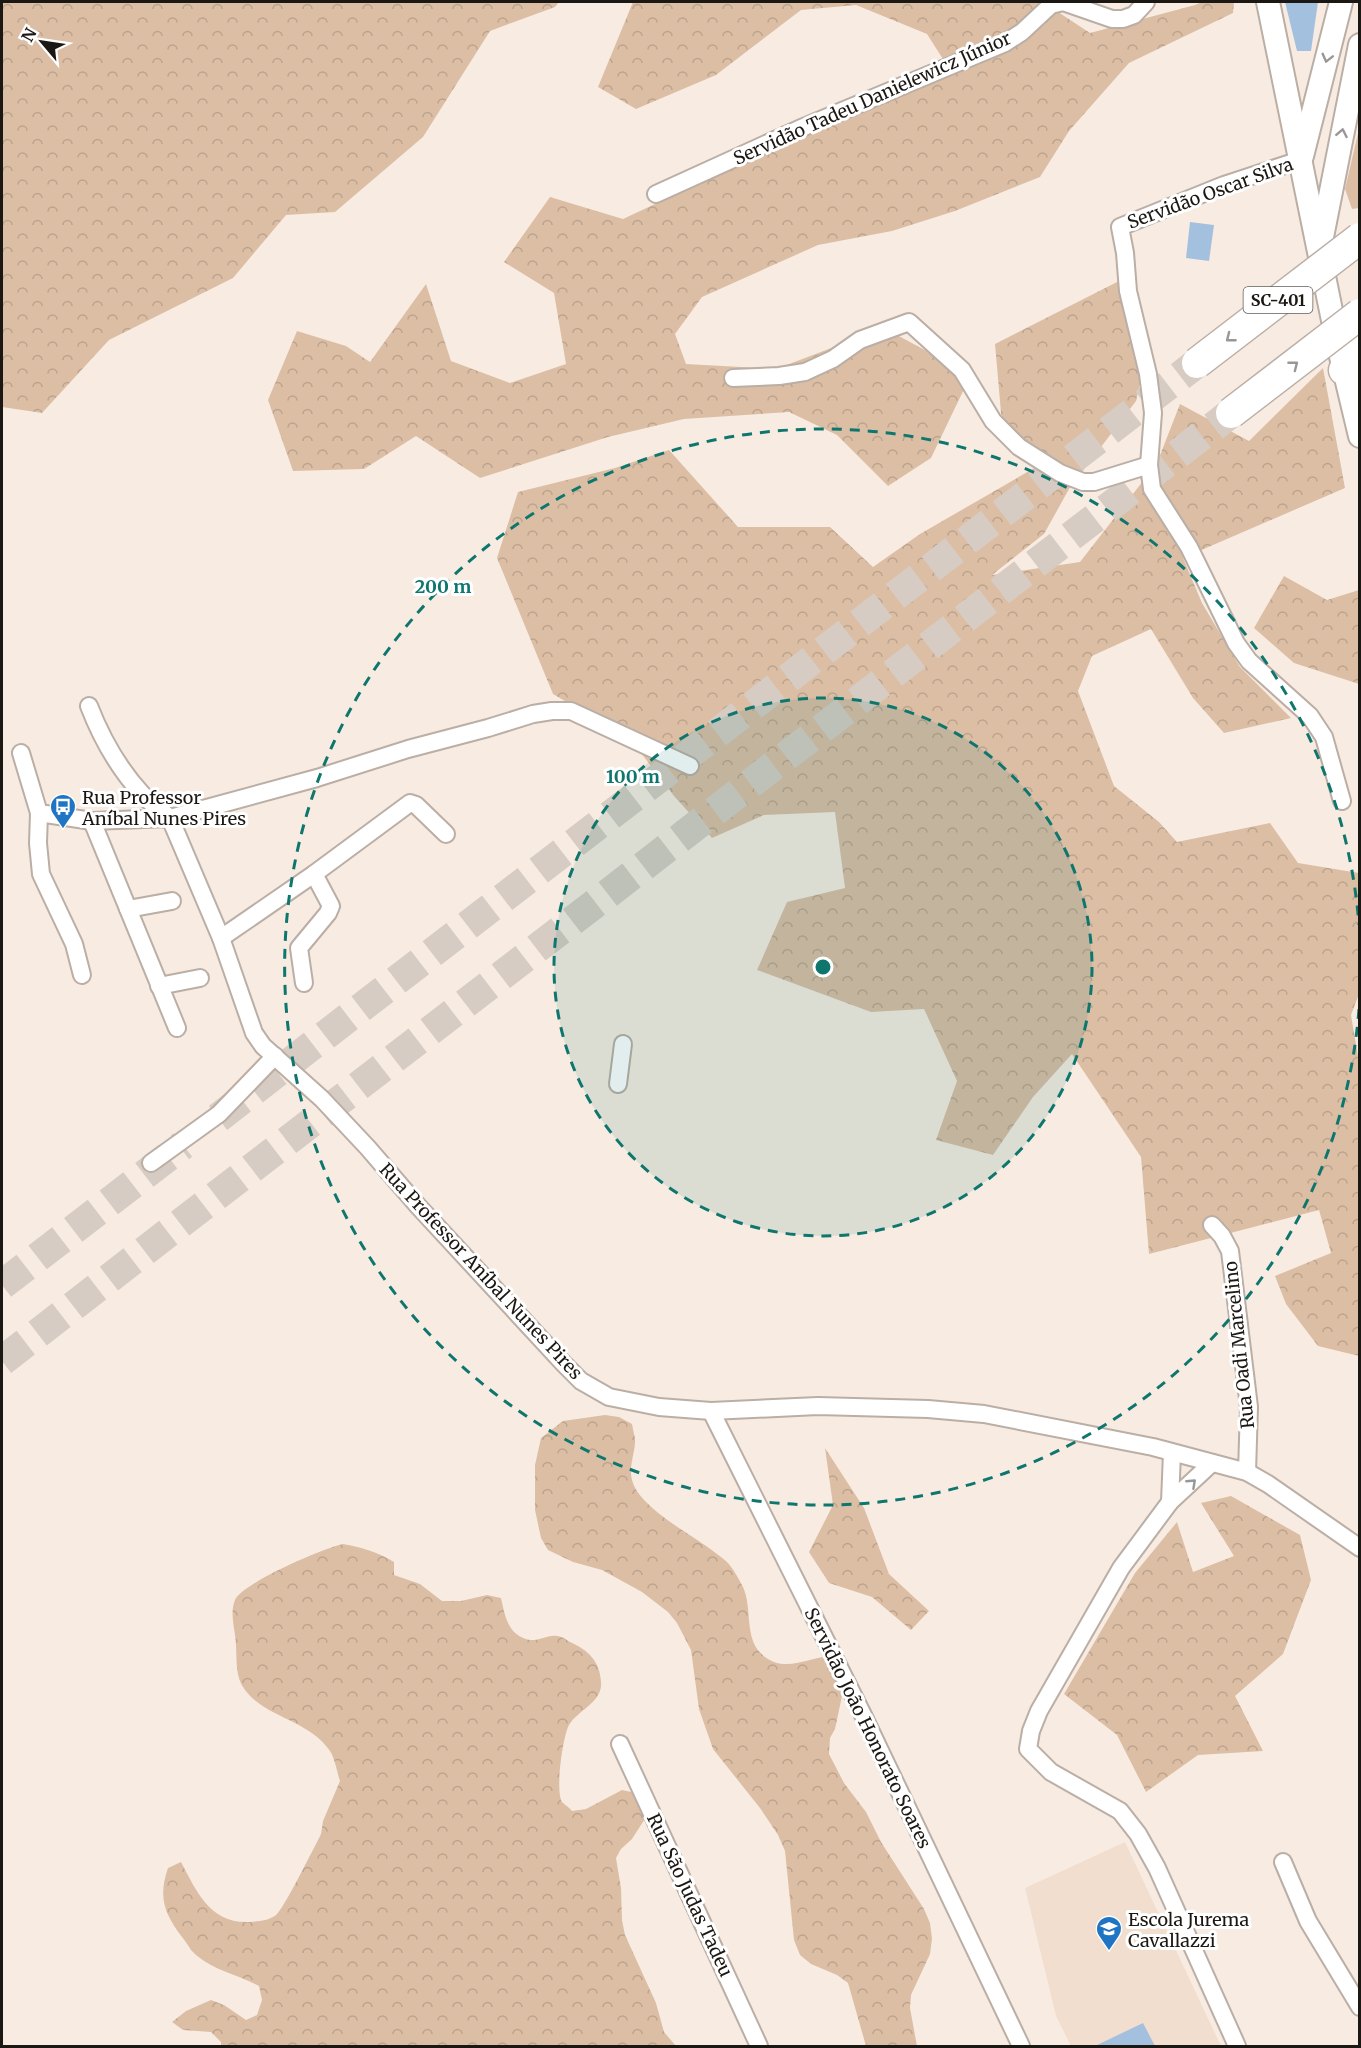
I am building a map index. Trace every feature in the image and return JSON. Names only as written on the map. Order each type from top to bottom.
[{"type":"highway","name":"SC-401","points":[[1197,363],[1359,238]]},
{"type":"highway","points":[[1231,413],[1359,314]]},
{"type":"main road","points":[[1268,2],[1319,252],[1348,342],[1359,436]]},
{"type":"main road","points":[[1300,160],[1341,2]]},
{"type":"main road","points":[[1319,252],[1359,45]]},
{"type":"main road","points":[[1300,160],[1307,168],[1317,171],[1327,170],[1335,165]]},
{"type":"street","name":"Servidão Tadeu Danielewicz Júnior","points":[[656,194],[799,129],[1005,43],[1022,32],[1051,5],[1062,2],[1112,19],[1123,19],[1134,15],[1146,2]]},
{"type":"street","name":"Servidão Oscar Silva","points":[[1149,465],[1153,413],[1148,374],[1128,291],[1120,227],[1224,185],[1300,160]]},
{"type":"street","points":[[733,378],[779,376],[805,372],[833,359],[860,340],[909,322],[962,370],[993,421],[1019,447],[1060,473],[1083,482],[1094,482],[1149,465],[1152,489],[1189,547],[1236,644],[1249,661],[1310,716],[1324,737],[1342,801]]},
{"type":"street","points":[[89,706],[96,724],[128,778],[143,795],[170,818]]},
{"type":"street","points":[[39,813],[92,820],[170,818],[317,778],[408,748],[533,714],[552,711],[571,711],[690,766]]},
{"type":"street","points":[[21,753],[39,813],[38,843],[41,874],[74,944],[82,975]]},
{"type":"street","points":[[221,938],[315,874],[410,803],[416,805],[446,834]]},
{"type":"street","name":"Rua Professor Aníbal Nunes Pires","points":[[170,818],[221,938],[254,1033],[263,1046],[342,1120],[418,1206],[581,1382],[609,1398],[659,1407],[711,1411],[818,1406],[928,1409],[984,1414],[1153,1447],[1247,1472],[1268,1484],[1359,1548]]},
{"type":"street","points":[[92,820],[177,1028]]},
{"type":"street","points":[[303,982],[298,948],[328,913],[331,906],[315,874]]},
{"type":"street","points":[[128,909],[172,901]]},
{"type":"street","points":[[159,986],[200,978]]},
{"type":"street","points":[[618,1084],[623,1044]]},
{"type":"street","points":[[151,1163],[219,1114],[243,1092],[274,1056]]},
{"type":"street","name":"Rua Oadi Marcelino","points":[[1212,1225],[1222,1236],[1230,1251],[1249,1407],[1247,1472]]},
{"type":"street","name":"Servidão João Honorato Soares","points":[[711,1411],[863,1715],[1021,2046]]},
{"type":"street","points":[[1170,1502],[1172,1453]]},
{"type":"street","points":[[1212,1463],[1170,1502],[1106,1591],[1039,1711],[1031,1731],[1028,1749],[1050,1772],[1120,1811],[1138,1834],[1157,1868],[1237,2046]]},
{"type":"street","name":"Rua São Judas Tadeu","points":[[620,1744],[759,2046]]},
{"type":"street","points":[[1283,1862],[1308,1921],[1359,2007]]},
{"type":"shaded area","name":"Escola Jurema Cavallazzi","points":[[1125,1842],[1221,2046],[1071,2046],[1056,2016],[1025,1888]]},
{"type":"green space","points":[[2,2],[559,2],[555,7],[490,31],[423,137],[335,212],[286,215],[233,278],[109,340],[42,413],[2,407]]},
{"type":"green space","points":[[633,2],[1047,2],[1049,6],[1090,33],[1202,2],[1234,2],[1233,13],[1129,63],[1069,131],[1040,177],[955,211],[892,231],[818,245],[702,297],[675,334],[686,364],[776,369],[884,328],[934,355],[966,385],[931,458],[888,486],[837,435],[789,412],[684,419],[608,437],[480,478],[416,436],[364,469],[293,471],[268,400],[297,331],[346,346],[370,362],[426,284],[451,361],[510,383],[566,364],[554,293],[504,262],[550,197],[623,219],[948,67],[927,34],[856,5],[801,10],[716,75],[636,109],[598,87]]},
{"type":"green space","points":[[1359,129],[1359,208],[1352,209],[1345,189]]},
{"type":"green space","points":[[1121,280],[1140,383],[1136,401],[1069,489],[1044,534],[992,575],[1080,562],[1157,463],[1180,404],[1249,441],[1323,368],[1345,488],[1183,558],[1202,603],[1240,667],[1291,718],[1224,733],[1193,698],[1151,629],[1092,656],[1078,691],[1114,786],[1159,822],[1177,842],[1270,823],[1298,863],[1359,873],[1359,994],[1351,1015],[1360,1068],[1359,1356],[1318,1346],[1286,1304],[1275,1276],[1331,1253],[1319,1210],[1149,1254],[1141,1157],[1072,1054],[1033,1097],[993,1155],[936,1140],[957,1081],[924,1009],[871,1012],[757,970],[787,902],[845,888],[835,812],[764,815],[712,838],[674,796],[631,740],[553,694],[497,558],[518,492],[615,468],[669,450],[738,527],[830,527],[873,567],[920,534],[1036,467],[1002,424],[995,344]]},
{"type":"green space","points":[[1284,576],[1327,600],[1359,590],[1359,684],[1294,663],[1254,628]]},
{"type":"green space","points":[[605,1415],[619,1417],[632,1424],[635,1444],[631,1477],[645,1501],[666,1519],[721,1557],[733,1570],[745,1594],[753,1642],[758,1650],[773,1662],[782,1664],[835,1656],[845,1682],[835,1729],[830,1738],[829,1754],[844,1783],[866,1812],[881,1842],[924,1909],[930,1923],[932,1939],[930,1954],[911,1995],[910,2008],[917,2046],[866,2046],[848,1983],[837,1975],[811,1964],[800,1955],[794,1940],[785,1851],[778,1835],[760,1808],[713,1749],[699,1709],[691,1650],[677,1623],[668,1612],[642,1592],[602,1570],[573,1562],[548,1550],[541,1538],[535,1510],[535,1465],[541,1438],[563,1421]]},
{"type":"green space","points":[[825,1448],[864,1508],[889,1574],[929,1611],[911,1630],[872,1597],[829,1583],[809,1552],[833,1505]]},
{"type":"green space","points":[[1231,1496],[1300,1535],[1311,1580],[1283,1654],[1235,1696],[1263,1751],[1198,1755],[1146,1792],[1117,1735],[1064,1694],[1135,1573],[1177,1522],[1193,1572],[1234,1556],[1201,1503]]},
{"type":"green space","points":[[343,1544],[369,1550],[388,1558],[394,1562],[394,1575],[420,1584],[442,1601],[461,1601],[487,1595],[501,1598],[512,1630],[523,1638],[537,1640],[551,1636],[560,1637],[592,1657],[600,1675],[601,1689],[594,1700],[569,1725],[562,1751],[560,1796],[562,1802],[572,1811],[586,1809],[622,1790],[636,1793],[648,1814],[616,1858],[621,1888],[622,1920],[625,1935],[656,2003],[664,2032],[676,2046],[221,2046],[221,2042],[211,2032],[183,2030],[172,2022],[186,2011],[211,2000],[224,2005],[246,2020],[257,2015],[262,2000],[259,1986],[219,1969],[192,1951],[171,1920],[164,1904],[163,1888],[168,1868],[181,1862],[206,1904],[225,1918],[250,1922],[273,1917],[296,1883],[321,1834],[323,1821],[340,1781],[332,1754],[321,1741],[311,1732],[264,1707],[245,1690],[237,1669],[233,1605],[241,1593],[267,1576],[302,1559]]},
{"type":"building","points":[[1285,2],[1318,2],[1311,51],[1297,51]]},
{"type":"building","points":[[1190,222],[1214,225],[1209,261],[1186,258]]},
{"type":"building","points":[[1143,2023],[1155,2046],[1095,2046]]},
{"type":"tunnel","points":[[218,1118],[1197,363]]},
{"type":"tunnel","points":[[2,1361],[1231,413]]},
{"type":"tunnel","points":[[2,1285],[183,1145]]},
{"type":"place","name":"Rua Professor Aníbal Nunes Pires","points":[[63,830]]},
{"type":"place","name":"Escola Jurema Cavallazzi","points":[[1109,1952]]}]
